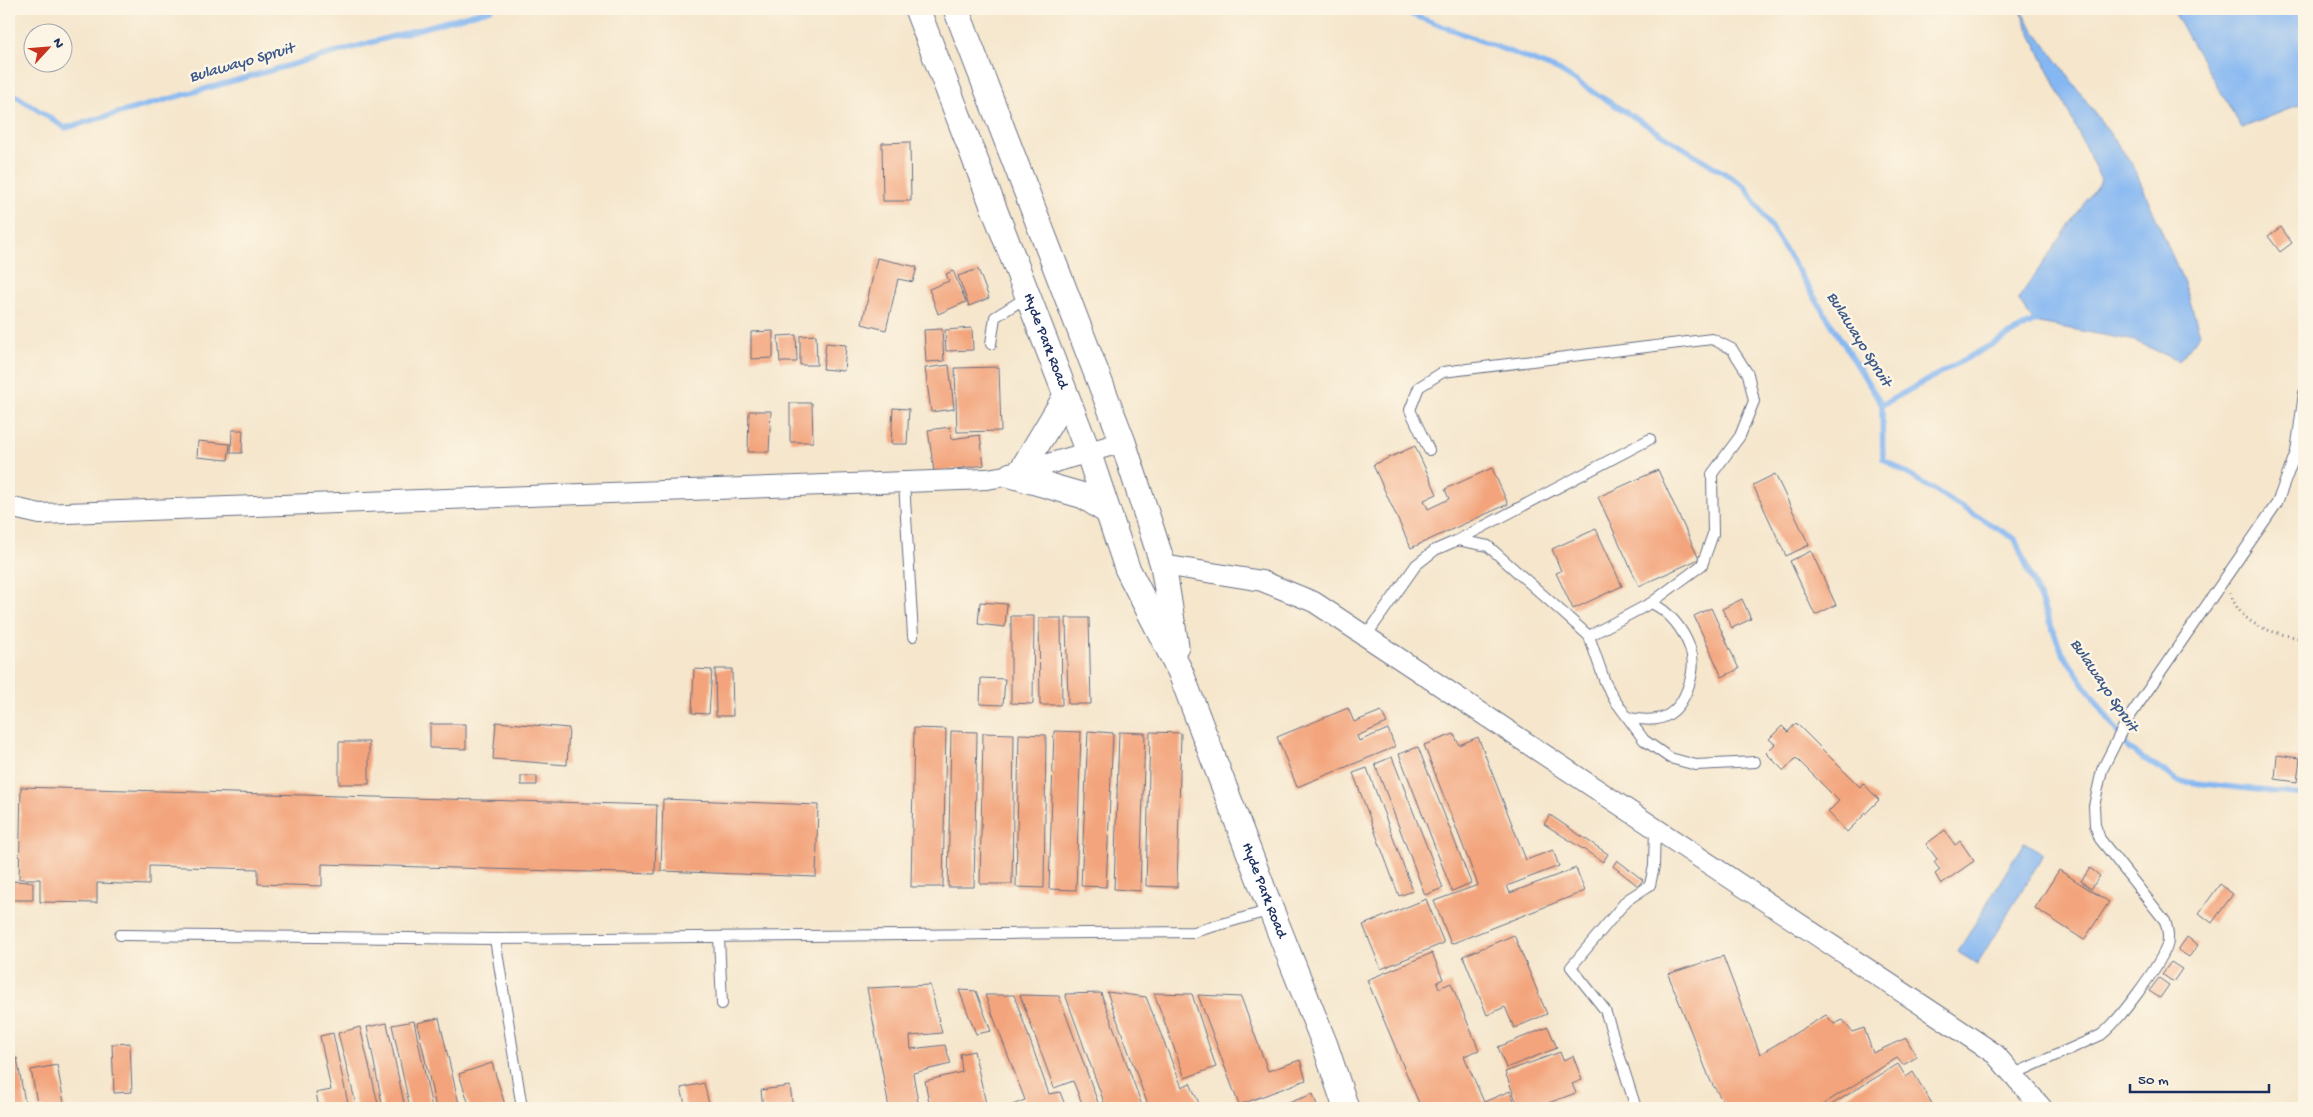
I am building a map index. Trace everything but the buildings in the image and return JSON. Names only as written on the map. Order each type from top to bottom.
[{"type":"street","name":"Hyde Park Road","points":[[917,9],[1088,452],[1127,568],[1180,671],[1271,910],[1325,1045],[1346,1108]]},
{"type":"street","name":"Hyde Park Road","points":[[956,9],[1123,442],[1162,565],[1180,671]]},
{"type":"street","points":[[1031,305],[1069,299]]},
{"type":"street","points":[[1015,474],[1066,396]]},
{"type":"street","points":[[9,507],[40,514],[987,479],[1015,474],[1123,442]]},
{"type":"street","points":[[1015,474],[1084,496],[1108,512]]},
{"type":"street","points":[[1162,565],[1274,585],[1314,602],[1944,1018],[1995,1054],[2042,1108]]},
{"type":"lane","points":[[991,344],[995,317],[1031,305]]},
{"type":"lane","points":[[1429,450],[1410,410],[1419,387],[1443,372],[1712,339],[1732,349],[1748,374],[1754,401],[1740,436],[1712,474],[1713,534],[1702,565],[1651,603],[1588,636]]},
{"type":"lane","points":[[2014,1074],[2101,1035],[2110,1028],[2136,995],[2166,948],[2169,932],[2165,921],[2106,849],[2100,839],[2095,824],[2094,806],[2098,786],[2102,770],[2126,722],[2277,503],[2296,452],[2304,393]]},
{"type":"lane","points":[[1366,636],[1416,564],[1435,550],[1458,540],[1650,439]]},
{"type":"lane","points":[[904,482],[913,636]]},
{"type":"lane","points":[[1458,540],[1488,546],[1588,636],[1605,682],[1644,740],[1670,758],[1696,765],[1755,762]]},
{"type":"lane","points":[[1628,718],[1649,720],[1666,716],[1684,699],[1692,674],[1691,649],[1678,626],[1664,609],[1651,603]]},
{"type":"lane","points":[[1636,1108],[1605,1010],[1571,967],[1627,900],[1650,885],[1654,866],[1655,828]]},
{"type":"lane","points":[[120,935],[494,939],[1194,932],[1271,910]]},
{"type":"lane","points":[[719,937],[722,1004]]},
{"type":"lane","points":[[494,939],[522,1108]]},
{"type":"path","points":[[2229,573],[2229,591],[2235,607],[2248,620],[2270,632],[2304,638]]},
{"type":"water","points":[[2019,9],[2133,165],[2185,285],[2200,334],[2179,361],[2135,341],[2034,322],[2018,299],[2101,180]]},
{"type":"water","points":[[2172,9],[2304,9],[2304,103],[2242,128]]},
{"type":"water","points":[[2024,842],[2044,854],[1977,964],[1958,952]]},
{"type":"waterway","name":"Bulawayo Spruit","points":[[9,91],[65,128],[491,9]]},
{"type":"waterway","name":"Bulawayo Spruit","points":[[1397,9],[1558,70],[1745,186],[1882,405],[1883,459],[2015,539],[2062,652],[2129,749],[2178,781],[2304,795]]},
{"type":"waterway","points":[[1882,405],[2040,318]]}]
